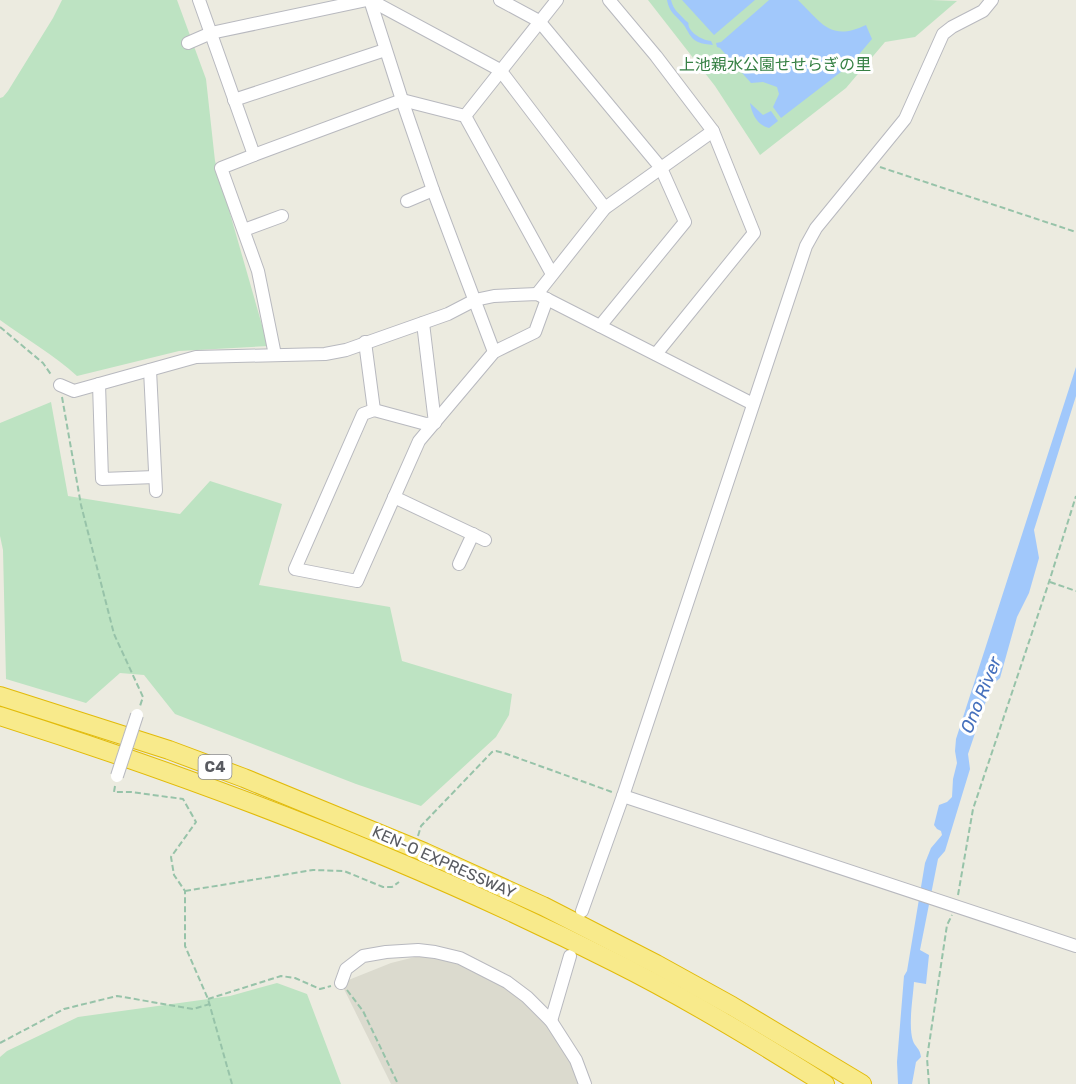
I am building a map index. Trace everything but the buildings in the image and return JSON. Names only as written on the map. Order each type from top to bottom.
[{"type":"highway","name":"KEN-O EXPRESSWAY","points":[[0,696],[179,754],[244,778],[424,852],[543,906],[646,959],[732,1006],[862,1084]]},
{"type":"highway","name":"KEN-O EXPRESSWAY","points":[[0,717],[88,744],[243,800],[375,852],[501,907],[618,964],[825,1084]]},
{"type":"street","points":[[199,0],[254,155]]},
{"type":"street","points":[[369,0],[433,190],[494,352]]},
{"type":"street","points":[[188,43],[210,33],[369,0],[500,70],[605,208]]},
{"type":"street","points":[[500,0],[539,21],[661,168],[685,222],[600,326]]},
{"type":"street","points":[[465,116],[557,0]]},
{"type":"street","points":[[609,0],[656,56],[712,131],[754,233],[656,354]]},
{"type":"street","points":[[582,911],[623,796],[806,246],[816,228],[905,119],[943,34],[983,11],[992,0]]},
{"type":"street","points":[[234,100],[385,50]]},
{"type":"street","points":[[275,355],[258,272],[221,168],[402,100],[465,116],[552,274]]},
{"type":"street","points":[[435,423],[426,424],[374,410],[363,414],[296,569],[357,581],[419,441],[435,423],[494,352],[535,332],[542,296],[552,274],[605,208],[712,131]]},
{"type":"street","points":[[407,201],[433,190]]},
{"type":"street","points":[[244,230],[282,216]]},
{"type":"street","points":[[60,385],[74,391],[196,357],[325,354],[346,350],[448,314],[475,300],[494,296],[542,296],[753,404]]},
{"type":"street","points":[[423,323],[435,423]]},
{"type":"street","points":[[365,342],[374,410]]},
{"type":"street","points":[[150,370],[156,491]]},
{"type":"street","points":[[99,384],[102,479],[155,477]]},
{"type":"street","points":[[394,497],[485,540]]},
{"type":"street","points":[[459,564],[473,534]]},
{"type":"street","points":[[117,776],[137,716]]},
{"type":"street","points":[[623,796],[1076,946]]},
{"type":"street","points":[[341,983],[346,969],[363,956],[418,950],[460,958],[507,982],[527,997],[551,1021],[576,1060],[585,1084]]},
{"type":"street","points":[[551,1021],[570,956]]},
{"type":"path","points":[[869,162],[1076,232]]},
{"type":"path","points":[[0,327],[44,363],[60,385],[81,505],[114,634],[142,698],[137,716]]},
{"type":"path","points":[[929,1084],[927,1058],[947,925],[973,809],[1076,496]]},
{"type":"path","points":[[1049,582],[1076,591]]},
{"type":"path","points":[[418,836],[421,826],[492,752],[496,751],[623,796]]},
{"type":"path","points":[[117,776],[114,792],[183,799],[196,822],[171,857],[174,875],[185,891],[185,946],[210,1004],[232,1084]]},
{"type":"path","points":[[185,891],[313,870],[344,871],[383,887],[392,887],[399,882]]},
{"type":"path","points":[[208,999],[281,976],[295,978],[320,989],[341,983],[363,1011],[398,1084]]},
{"type":"path","points":[[0,1043],[64,1009],[117,996],[193,1009],[210,1004]]},
{"type":"shaded area","points":[[435,952],[527,997],[564,1043],[583,1084],[391,1084],[341,983],[391,963]]},
{"type":"green space","points":[[62,0],[177,0],[206,79],[215,161],[268,346],[179,351],[77,376],[0,320],[0,98],[8,91]]},
{"type":"green space","name":"上池親水公園せせらぎの里","points":[[648,0],[957,1],[915,37],[885,42],[846,88],[760,155],[715,86]]},
{"type":"green space","points":[[51,402],[68,496],[180,514],[210,481],[282,504],[259,585],[390,607],[402,661],[512,694],[509,715],[496,737],[421,806],[356,784],[175,714],[144,675],[120,673],[86,703],[6,679],[3,550],[0,536],[0,423]]},
{"type":"green space","points":[[277,983],[307,994],[341,1084],[0,1084],[0,1057],[7,1051],[78,1017],[230,996]]},
{"type":"water","points":[[667,0],[671,0],[675,9],[689,23],[692,31],[699,37],[711,41],[713,45],[700,43],[693,39],[671,11]]},
{"type":"water","points":[[682,0],[755,0],[714,35]]},
{"type":"water","points":[[769,0],[798,0],[828,28],[835,31],[844,32],[866,25],[872,39],[850,65],[781,118],[773,107],[779,94],[777,87],[763,82],[751,83],[717,47],[716,43],[721,42]]},
{"type":"water","points":[[750,103],[763,115],[771,111],[778,121],[769,128],[761,124],[754,115]]},
{"type":"water","name":"Ono River","points":[[1076,367],[1076,396],[1034,530],[1039,558],[1029,593],[1017,617],[1000,678],[991,686],[968,754],[970,769],[945,851],[938,859],[920,950],[929,955],[926,984],[914,982],[912,1004],[913,1041],[921,1057],[916,1062],[912,1084],[898,1084],[897,1062],[904,976],[907,971],[925,863],[931,848],[942,835],[934,825],[939,805],[952,797],[957,763],[956,739]]}]
